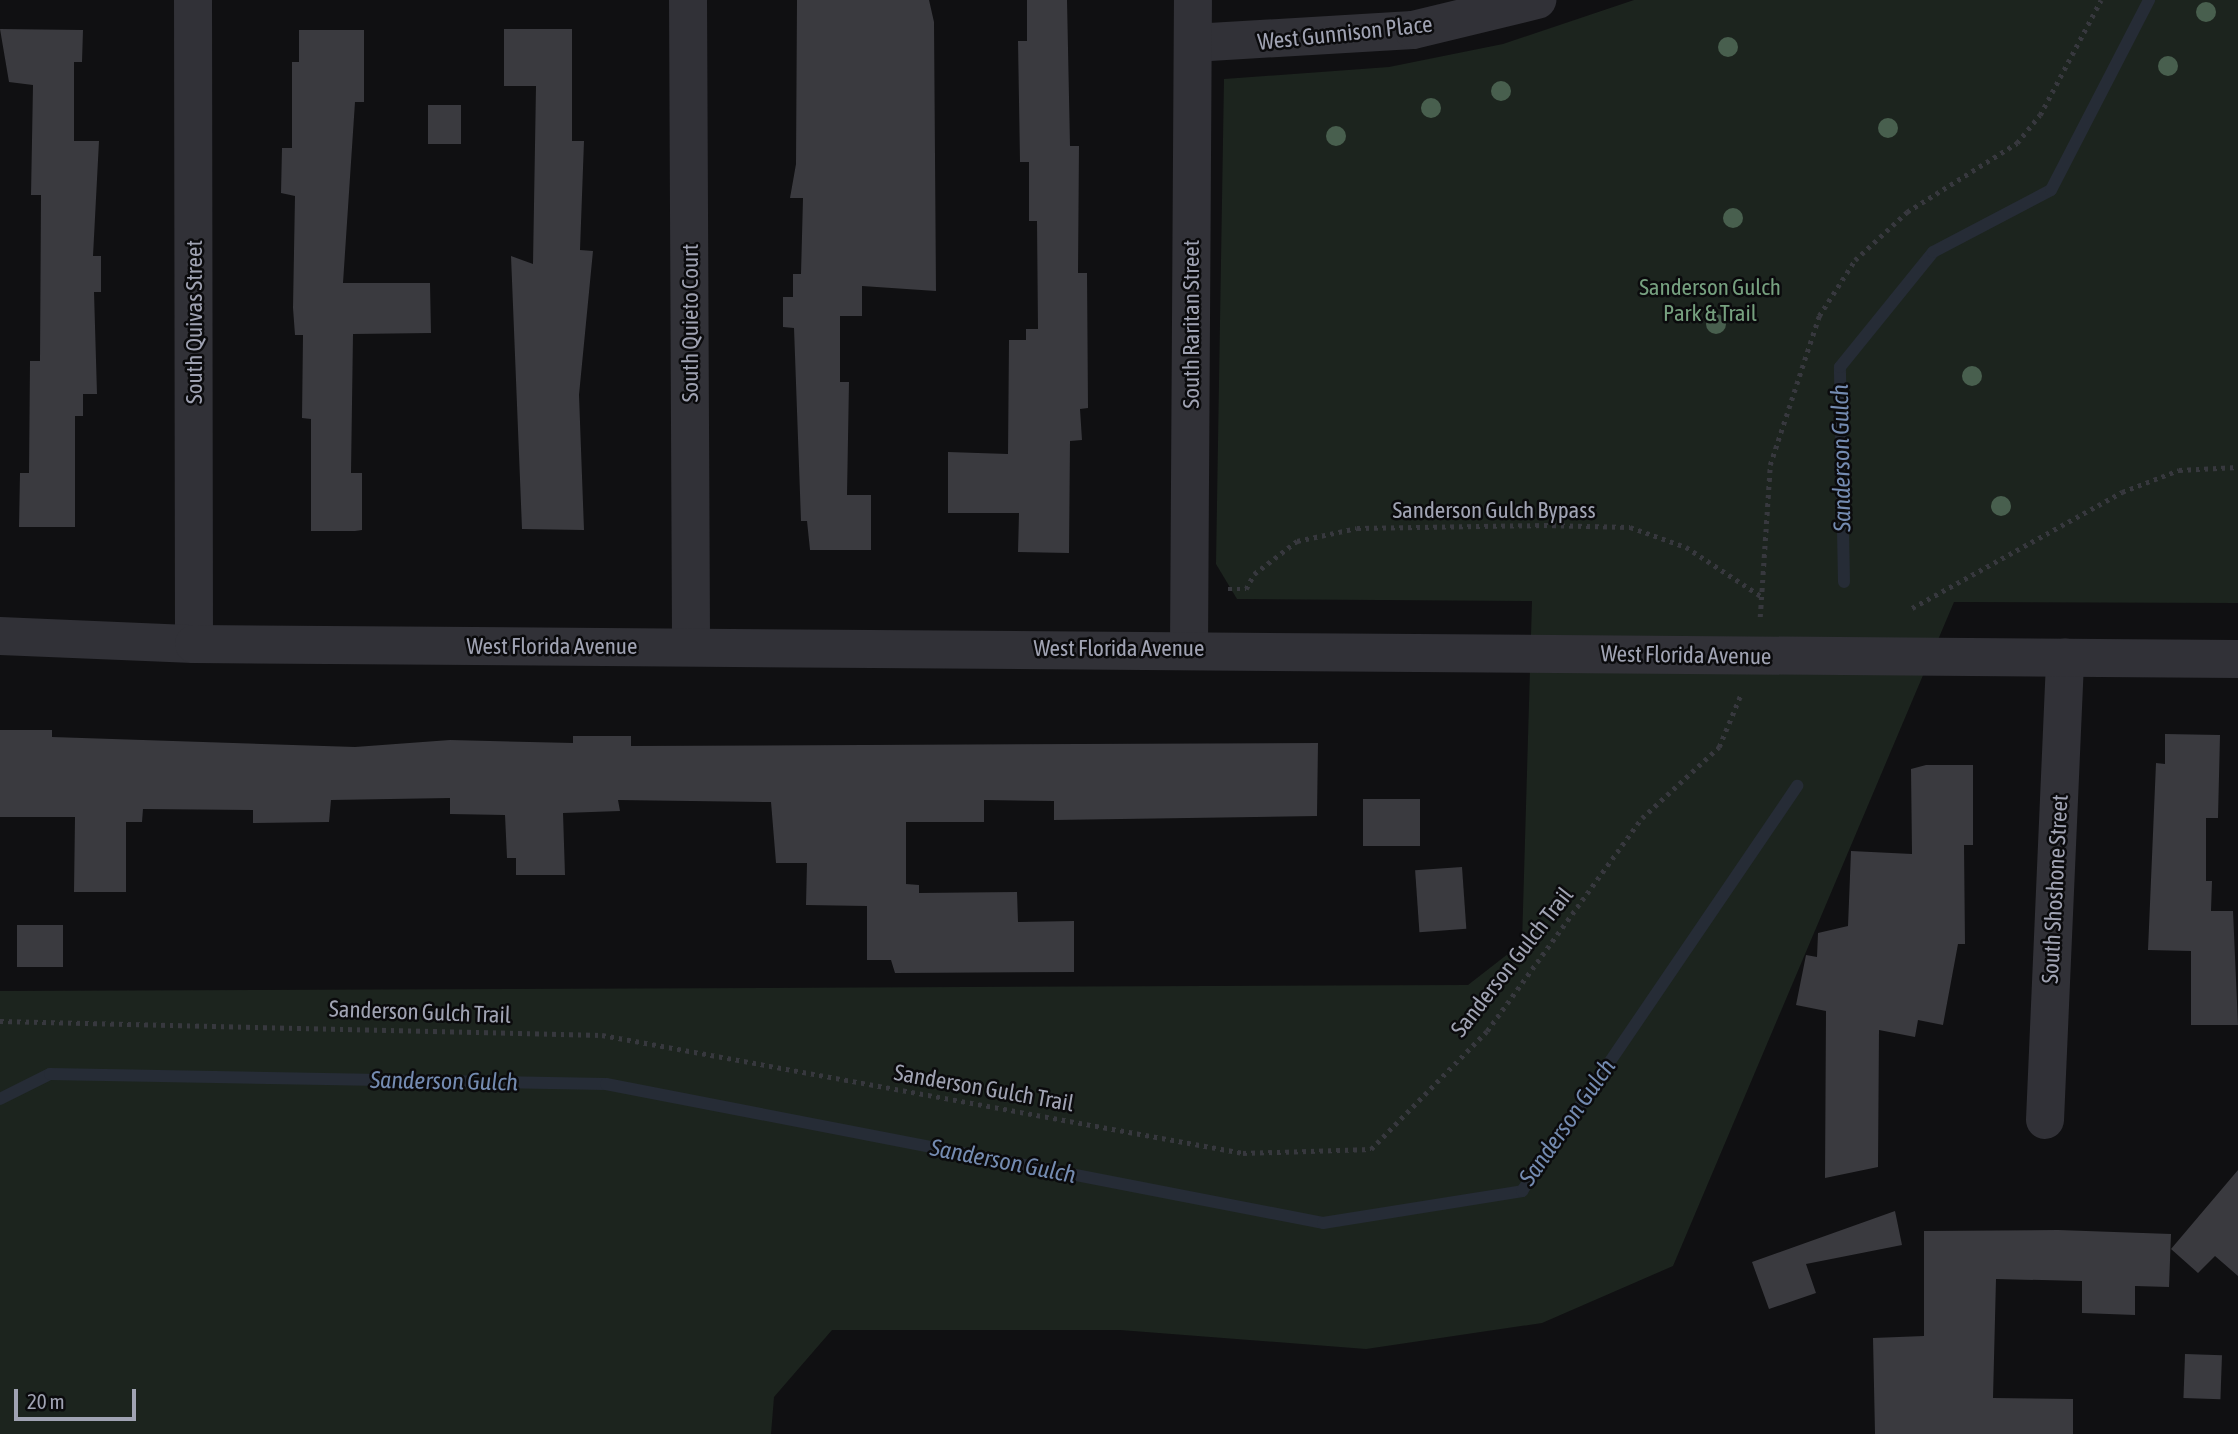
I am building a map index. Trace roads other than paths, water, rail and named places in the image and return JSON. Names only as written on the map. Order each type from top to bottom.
[{"type":"street","name":"South Quivas Street","points":[[193,0],[194,645]]},
{"type":"street","name":"South Quieto Court","points":[[688,0],[691,646]]},
{"type":"street","name":"South Raritan Street","points":[[1189,648],[1193,0]]},
{"type":"street","name":"West Gunnison Place","points":[[1193,43],[1413,30],[1537,0]]},
{"type":"street","name":"West Florida Avenue","points":[[0,636],[194,645],[1189,648],[2238,659]]},
{"type":"street","name":"South Shoshone Street","points":[[2045,1121],[2065,657]]},
{"type":"waterway","name":"Sanderson Gulch","points":[[1844,582],[1840,367],[1933,252],[2051,190],[2149,0]]},
{"type":"waterway","name":"Sanderson Gulch","points":[[0,1099],[50,1074],[606,1084],[1323,1223],[1522,1191],[1797,786]]},
{"type":"park label","name":"Sanderson Gulch Park & Trail","points":[[1710,300]]}]
